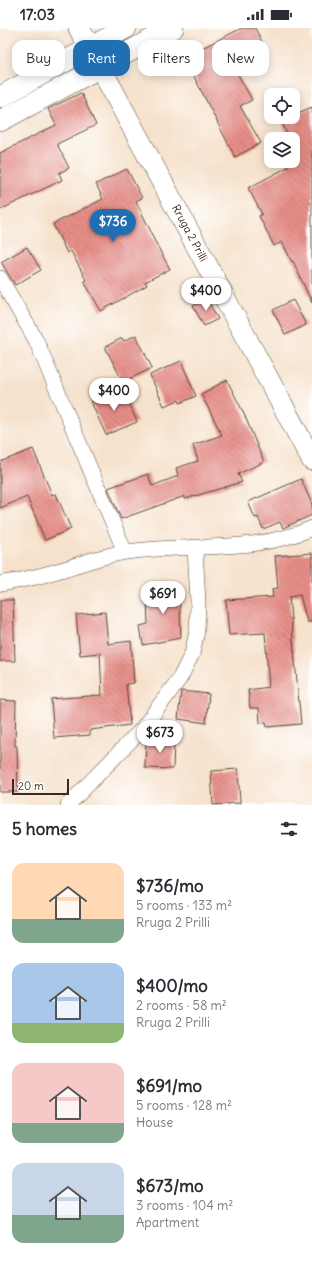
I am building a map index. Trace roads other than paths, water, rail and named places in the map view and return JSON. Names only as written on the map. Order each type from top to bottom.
[{"type":"street","name":"Rruga 2 Prilli","points":[[79,28],[86,40]]},
{"type":"street","points":[[104,40],[126,28]]},
{"type":"street","points":[[130,50],[173,28]]},
{"type":"street","points":[[0,97],[73,57]]},
{"type":"street","points":[[0,121],[82,76]]},
{"type":"street","name":"Rruga 2 Prilli","points":[[105,76],[312,460]]},
{"type":"street","points":[[0,278],[36,340],[124,552]]},
{"type":"street","points":[[0,584],[51,573],[89,560],[124,552],[249,543],[282,538],[312,528]]},
{"type":"street","points":[[68,805],[142,729],[180,678],[192,654],[197,631],[198,602],[195,548]]}]
